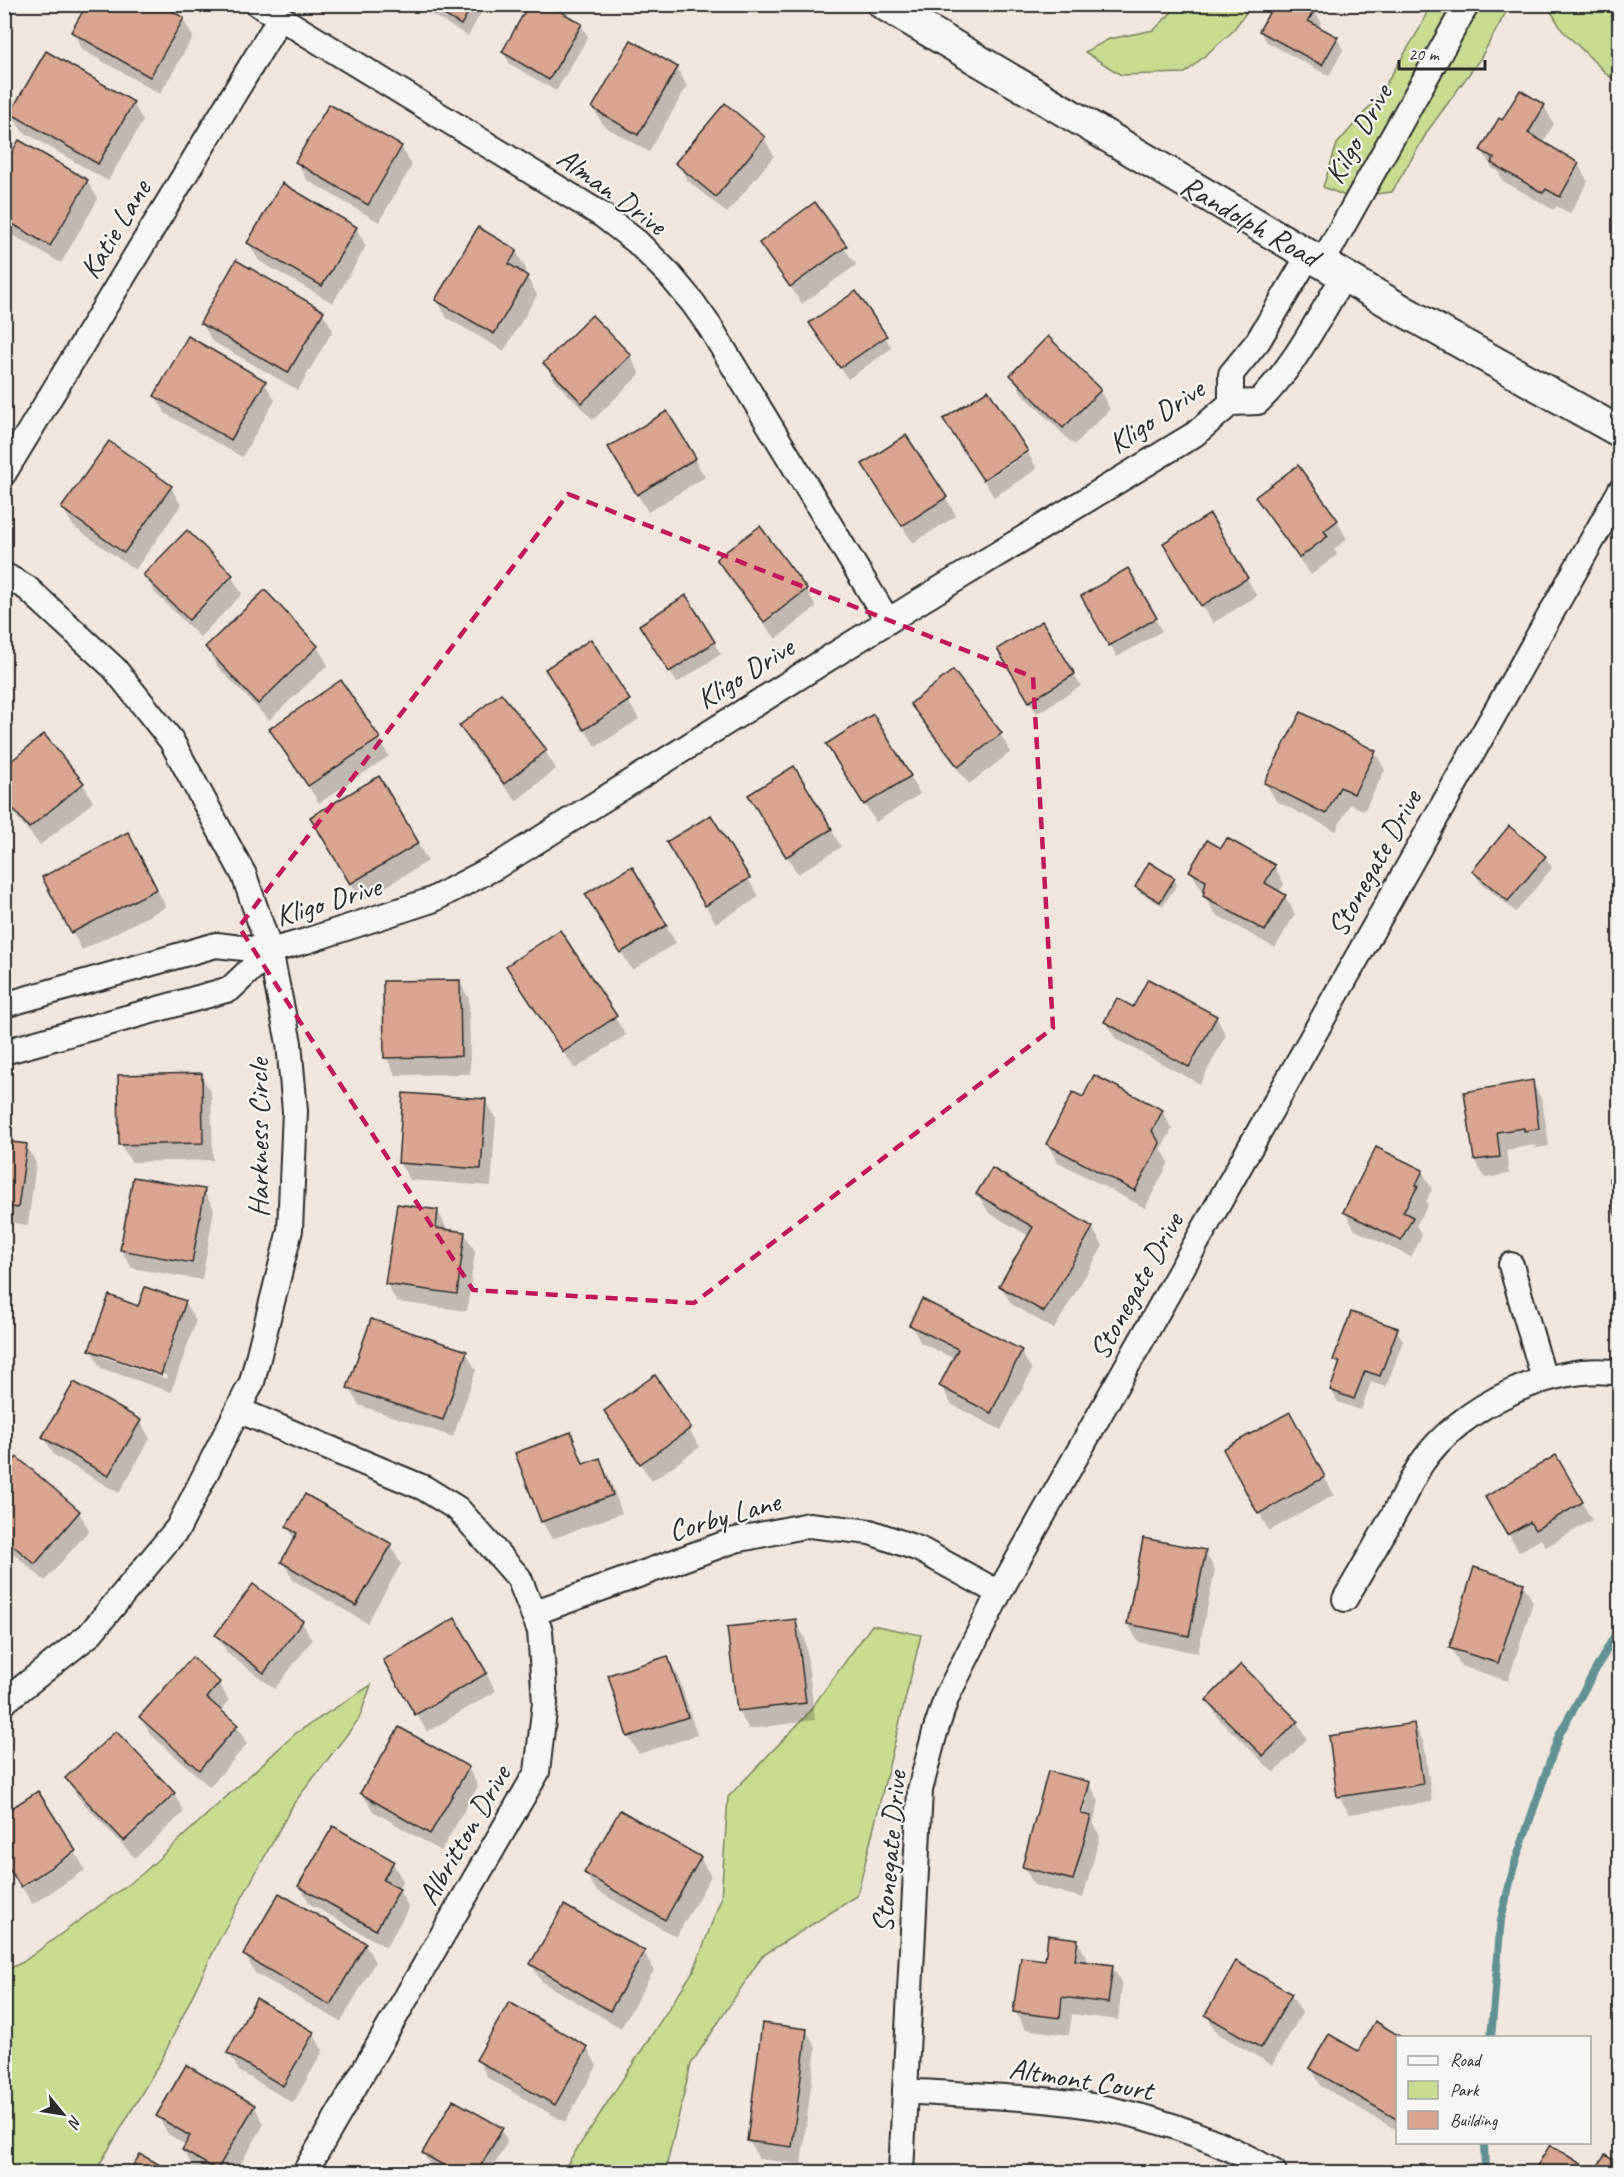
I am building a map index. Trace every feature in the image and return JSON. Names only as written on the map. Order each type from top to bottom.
[{"type":"street","name":"Alman Drive","points":[[258,4],[602,215],[645,249],[674,280],[710,327],[888,621]]},
{"type":"street","name":"Randolph Road","points":[[883,4],[1325,265],[1620,432]]},
{"type":"street","name":"Kilgo Drive","points":[[1325,265],[1467,4]]},
{"type":"street","name":"Katie Lane","points":[[4,472],[280,18]]},
{"type":"street","name":"Kligo Drive","points":[[1231,403],[1231,374],[1325,265]]},
{"type":"street","name":"Kligo Drive","points":[[4,1005],[216,945],[270,951],[346,929],[432,900],[488,871],[888,621],[1195,434],[1231,403],[1258,402],[1272,388],[1325,265]]},
{"type":"street","name":"Stonegate Drive","points":[[901,2172],[920,1790],[947,1696],[999,1593],[1620,491]]},
{"type":"street","name":"Harkness Circle","points":[[4,574],[27,588],[114,668],[171,740],[244,875],[270,951],[289,1043],[295,1111],[290,1230],[252,1382],[178,1528],[89,1635],[4,1702]]},
{"type":"street","name":"Kligo Drive","points":[[4,1052],[230,989],[270,951]]},
{"type":"street","points":[[1511,1265],[1544,1379]]},
{"type":"street","points":[[1345,1599],[1422,1462],[1450,1432],[1482,1407],[1544,1379],[1579,1372],[1620,1372]]},
{"type":"street","name":"Albritton Drive","points":[[238,1410],[424,1488],[458,1509],[519,1578],[540,1631],[545,1703],[537,1772],[305,2172]]},
{"type":"street","name":"Corby Lane","points":[[533,1613],[735,1540],[809,1525],[870,1532],[919,1549],[999,1593]]},
{"type":"street","name":"Altmont Court","points":[[905,2091],[1046,2101],[1108,2109],[1186,2130],[1254,2160],[1274,2172]]},
{"type":"highlighted area","points":[[568,494],[1033,677],[1053,1028],[694,1303],[473,1290],[239,927]]},
{"type":"green space","points":[[1179,5],[1252,5],[1231,33],[1185,73],[1121,75],[1085,52],[1109,39],[1154,30]]},
{"type":"green space","points":[[1430,5],[1510,5],[1480,59],[1429,129],[1392,192],[1348,197],[1323,187],[1337,144],[1378,97],[1420,28]]},
{"type":"green space","points":[[1547,5],[1619,5],[1619,81],[1610,77],[1562,30]]},
{"type":"green space","points":[[872,1625],[921,1635],[857,1896],[762,1956],[691,2064],[665,2172],[562,2172],[694,1970],[721,1899],[728,1797],[805,1717]]},
{"type":"green space","points":[[371,1685],[359,1719],[294,1803],[220,1938],[161,2061],[95,2172],[5,2172],[5,1971],[23,1962],[142,1874],[296,1733]]},
{"type":"building","points":[[87,4],[161,4],[184,18],[150,77],[71,32]]},
{"type":"building","points":[[426,4],[473,4],[461,25]]},
{"type":"building","points":[[529,4],[548,4],[582,24],[549,80],[502,52]]},
{"type":"building","points":[[1274,4],[1285,7],[1287,4],[1307,4],[1315,9],[1308,21],[1338,37],[1322,65],[1259,31]]},
{"type":"building","points":[[631,40],[678,67],[638,135],[592,108]]},
{"type":"building","points":[[46,51],[134,102],[98,164],[10,113]]},
{"type":"building","points":[[1520,90],[1545,105],[1528,133],[1579,163],[1560,197],[1546,189],[1543,193],[1491,163],[1494,158],[1480,150],[1499,118],[1502,120]]},
{"type":"building","points":[[725,103],[765,137],[716,197],[675,163]]},
{"type":"building","points":[[329,104],[402,146],[368,205],[295,162]]},
{"type":"building","points":[[19,140],[88,180],[50,246],[4,219],[4,166]]},
{"type":"building","points":[[282,183],[357,227],[322,286],[247,243]]},
{"type":"building","points":[[815,202],[847,246],[790,287],[759,243]]},
{"type":"building","points":[[478,227],[517,250],[509,264],[528,276],[494,334],[435,300]]},
{"type":"building","points":[[236,260],[324,311],[288,373],[200,323]]},
{"type":"building","points":[[856,291],[887,336],[840,368],[809,323]]},
{"type":"building","points":[[592,315],[631,355],[582,403],[543,363]]},
{"type":"building","points":[[188,336],[266,381],[231,440],[154,396]]},
{"type":"building","points":[[1048,336],[1101,390],[1063,428],[1010,375]]},
{"type":"building","points":[[988,390],[1028,451],[983,480],[943,419]]},
{"type":"building","points":[[667,411],[696,458],[637,495],[608,447]]},
{"type":"building","points":[[906,435],[947,497],[902,526],[862,464]]},
{"type":"building","points":[[109,441],[172,486],[124,553],[61,508]]},
{"type":"building","points":[[1298,465],[1338,520],[1324,531],[1328,536],[1299,558],[1255,497]]},
{"type":"building","points":[[1210,514],[1248,578],[1201,606],[1163,543]]},
{"type":"building","points":[[760,526],[807,589],[764,622],[716,559]]},
{"type":"building","points":[[187,530],[233,575],[189,620],[143,575]]},
{"type":"building","points":[[1128,568],[1157,618],[1109,646],[1081,596]]},
{"type":"building","points":[[265,590],[318,646],[258,704],[205,647]]},
{"type":"building","points":[[686,595],[715,642],[669,672],[639,625]]},
{"type":"building","points":[[1042,621],[1075,674],[1029,702],[997,649]]},
{"type":"building","points":[[591,639],[630,700],[584,730],[545,669]]},
{"type":"building","points":[[953,670],[1002,733],[958,767],[910,704]]},
{"type":"building","points":[[341,680],[380,738],[308,786],[269,729]]},
{"type":"building","points":[[501,693],[547,750],[504,784],[459,726]]},
{"type":"building","points":[[1301,712],[1376,751],[1354,794],[1340,787],[1326,814],[1264,783]]},
{"type":"building","points":[[873,714],[911,776],[864,805],[826,744]]},
{"type":"building","points":[[44,734],[84,783],[29,828],[4,798],[4,767]]},
{"type":"building","points":[[794,766],[832,829],[786,857],[748,795]]},
{"type":"building","points":[[379,776],[419,843],[350,884],[310,817]]},
{"type":"building","points":[[711,815],[750,878],[705,906],[666,842]]},
{"type":"building","points":[[1509,826],[1546,856],[1508,901],[1472,871]]},
{"type":"building","points":[[128,832],[157,889],[71,933],[42,877]]},
{"type":"building","points":[[1227,838],[1275,865],[1265,883],[1286,895],[1265,931],[1203,896],[1206,881],[1189,871],[1207,840],[1221,848]]},
{"type":"building","points":[[1149,862],[1175,878],[1160,902],[1135,887]]},
{"type":"building","points":[[632,866],[667,925],[620,953],[585,894]]},
{"type":"building","points":[[560,930],[617,1016],[563,1052],[506,966]]},
{"type":"building","points":[[1148,979],[1217,1016],[1189,1067],[1104,1022],[1117,998],[1133,1007]]},
{"type":"building","points":[[460,980],[461,1056],[384,1058],[383,981]]},
{"type":"building","points":[[202,1073],[203,1143],[119,1145],[118,1075]]},
{"type":"building","points":[[1094,1075],[1163,1110],[1152,1131],[1160,1143],[1135,1191],[1046,1144],[1073,1092],[1083,1097]]},
{"type":"building","points":[[1533,1080],[1539,1129],[1524,1131],[1524,1128],[1497,1132],[1500,1157],[1474,1160],[1464,1092]]},
{"type":"building","points":[[403,1093],[486,1099],[481,1169],[398,1163]]},
{"type":"building","points":[[4,1141],[27,1144],[18,1208],[4,1206]]},
{"type":"building","points":[[1376,1147],[1423,1170],[1416,1185],[1418,1186],[1403,1212],[1413,1217],[1401,1240],[1343,1212]]},
{"type":"building","points":[[992,1168],[1093,1227],[1044,1312],[999,1286],[1033,1227],[976,1194]]},
{"type":"building","points":[[1620,1174],[1620,1226],[1612,1206],[1618,1203],[1609,1178]]},
{"type":"building","points":[[133,1177],[205,1189],[192,1263],[120,1250]]},
{"type":"building","points":[[397,1204],[438,1210],[436,1228],[465,1232],[457,1294],[385,1284]]},
{"type":"building","points":[[145,1287],[186,1301],[161,1375],[89,1350],[109,1295],[138,1306]]},
{"type":"building","points":[[922,1299],[1022,1350],[991,1413],[939,1386],[958,1349],[909,1325]]},
{"type":"building","points":[[1351,1312],[1398,1328],[1380,1376],[1365,1371],[1354,1399],[1330,1390],[1340,1362],[1333,1360]]},
{"type":"building","points":[[371,1319],[467,1351],[443,1420],[347,1388]]},
{"type":"building","points":[[655,1375],[691,1428],[640,1464],[604,1411]]},
{"type":"building","points":[[74,1382],[141,1420],[108,1476],[42,1437]]},
{"type":"building","points":[[1290,1412],[1325,1477],[1258,1514],[1223,1449]]},
{"type":"building","points":[[571,1432],[583,1464],[600,1458],[613,1495],[541,1522],[515,1453]]},
{"type":"building","points":[[1556,1455],[1583,1502],[1535,1530],[1530,1522],[1507,1535],[1485,1497]]},
{"type":"building","points":[[17,1457],[80,1511],[35,1564],[4,1538],[4,1471]]},
{"type":"building","points":[[305,1494],[392,1544],[356,1606],[281,1562],[297,1533],[286,1527]]},
{"type":"building","points":[[1143,1538],[1206,1550],[1189,1636],[1127,1624]]},
{"type":"building","points":[[1474,1567],[1524,1583],[1498,1663],[1449,1648]]},
{"type":"building","points":[[253,1584],[303,1621],[264,1673],[215,1635]]},
{"type":"building","points":[[455,1618],[487,1673],[415,1715],[383,1660]]},
{"type":"building","points":[[796,1619],[806,1703],[737,1711],[727,1627]]},
{"type":"building","points":[[668,1656],[688,1717],[627,1737],[608,1675]]},
{"type":"building","points":[[192,1657],[220,1682],[207,1698],[238,1725],[199,1770],[139,1717]]},
{"type":"building","points":[[1241,1664],[1298,1721],[1263,1756],[1206,1700]]},
{"type":"building","points":[[1414,1723],[1423,1784],[1337,1797],[1329,1736]]},
{"type":"building","points":[[399,1727],[469,1767],[430,1834],[360,1793]]},
{"type":"building","points":[[116,1731],[175,1793],[124,1841],[65,1778]]},
{"type":"building","points":[[1048,1771],[1090,1782],[1081,1814],[1091,1816],[1073,1880],[1022,1867]]},
{"type":"building","points":[[38,1791],[76,1851],[21,1887],[4,1861],[4,1813]]},
{"type":"building","points":[[620,1810],[701,1857],[665,1920],[584,1873]]},
{"type":"building","points":[[333,1826],[394,1861],[383,1880],[400,1889],[376,1930],[298,1886]]},
{"type":"building","points":[[279,1893],[366,1943],[330,2005],[243,1955]]},
{"type":"building","points":[[564,1905],[645,1951],[610,2011],[530,1964]]},
{"type":"building","points":[[1048,1935],[1078,1939],[1075,1960],[1113,1965],[1108,2003],[1062,1997],[1060,2018],[1013,2012],[1021,1957],[1045,1960]]},
{"type":"building","points":[[1236,1961],[1292,1994],[1261,2048],[1205,2015]]},
{"type":"building","points":[[256,1998],[314,2032],[283,2086],[227,2053]]},
{"type":"building","points":[[509,2002],[588,2047],[555,2105],[476,2060]]},
{"type":"building","points":[[1375,2021],[1400,2036],[1396,2036],[1396,2119],[1309,2068],[1329,2034],[1358,2051]]},
{"type":"building","points":[[762,2023],[807,2029],[792,2147],[747,2141]]},
{"type":"building","points":[[186,2065],[255,2105],[217,2170],[182,2150],[190,2136],[156,2116]]},
{"type":"building","points":[[453,2100],[503,2128],[477,2172],[455,2172],[422,2153]]},
{"type":"building","points":[[1550,2145],[1594,2172],[1533,2172]]},
{"type":"building","points":[[140,2154],[173,2172],[129,2172]]},
{"type":"building","points":[[1605,2155],[1620,2164],[1615,2172],[1594,2172]]},
{"type":"waterway","points":[[1491,2036],[1501,1919],[1514,1866],[1559,1735],[1620,1626]]},
{"type":"waterway","points":[[1484,2144],[1485,2172]]}]
